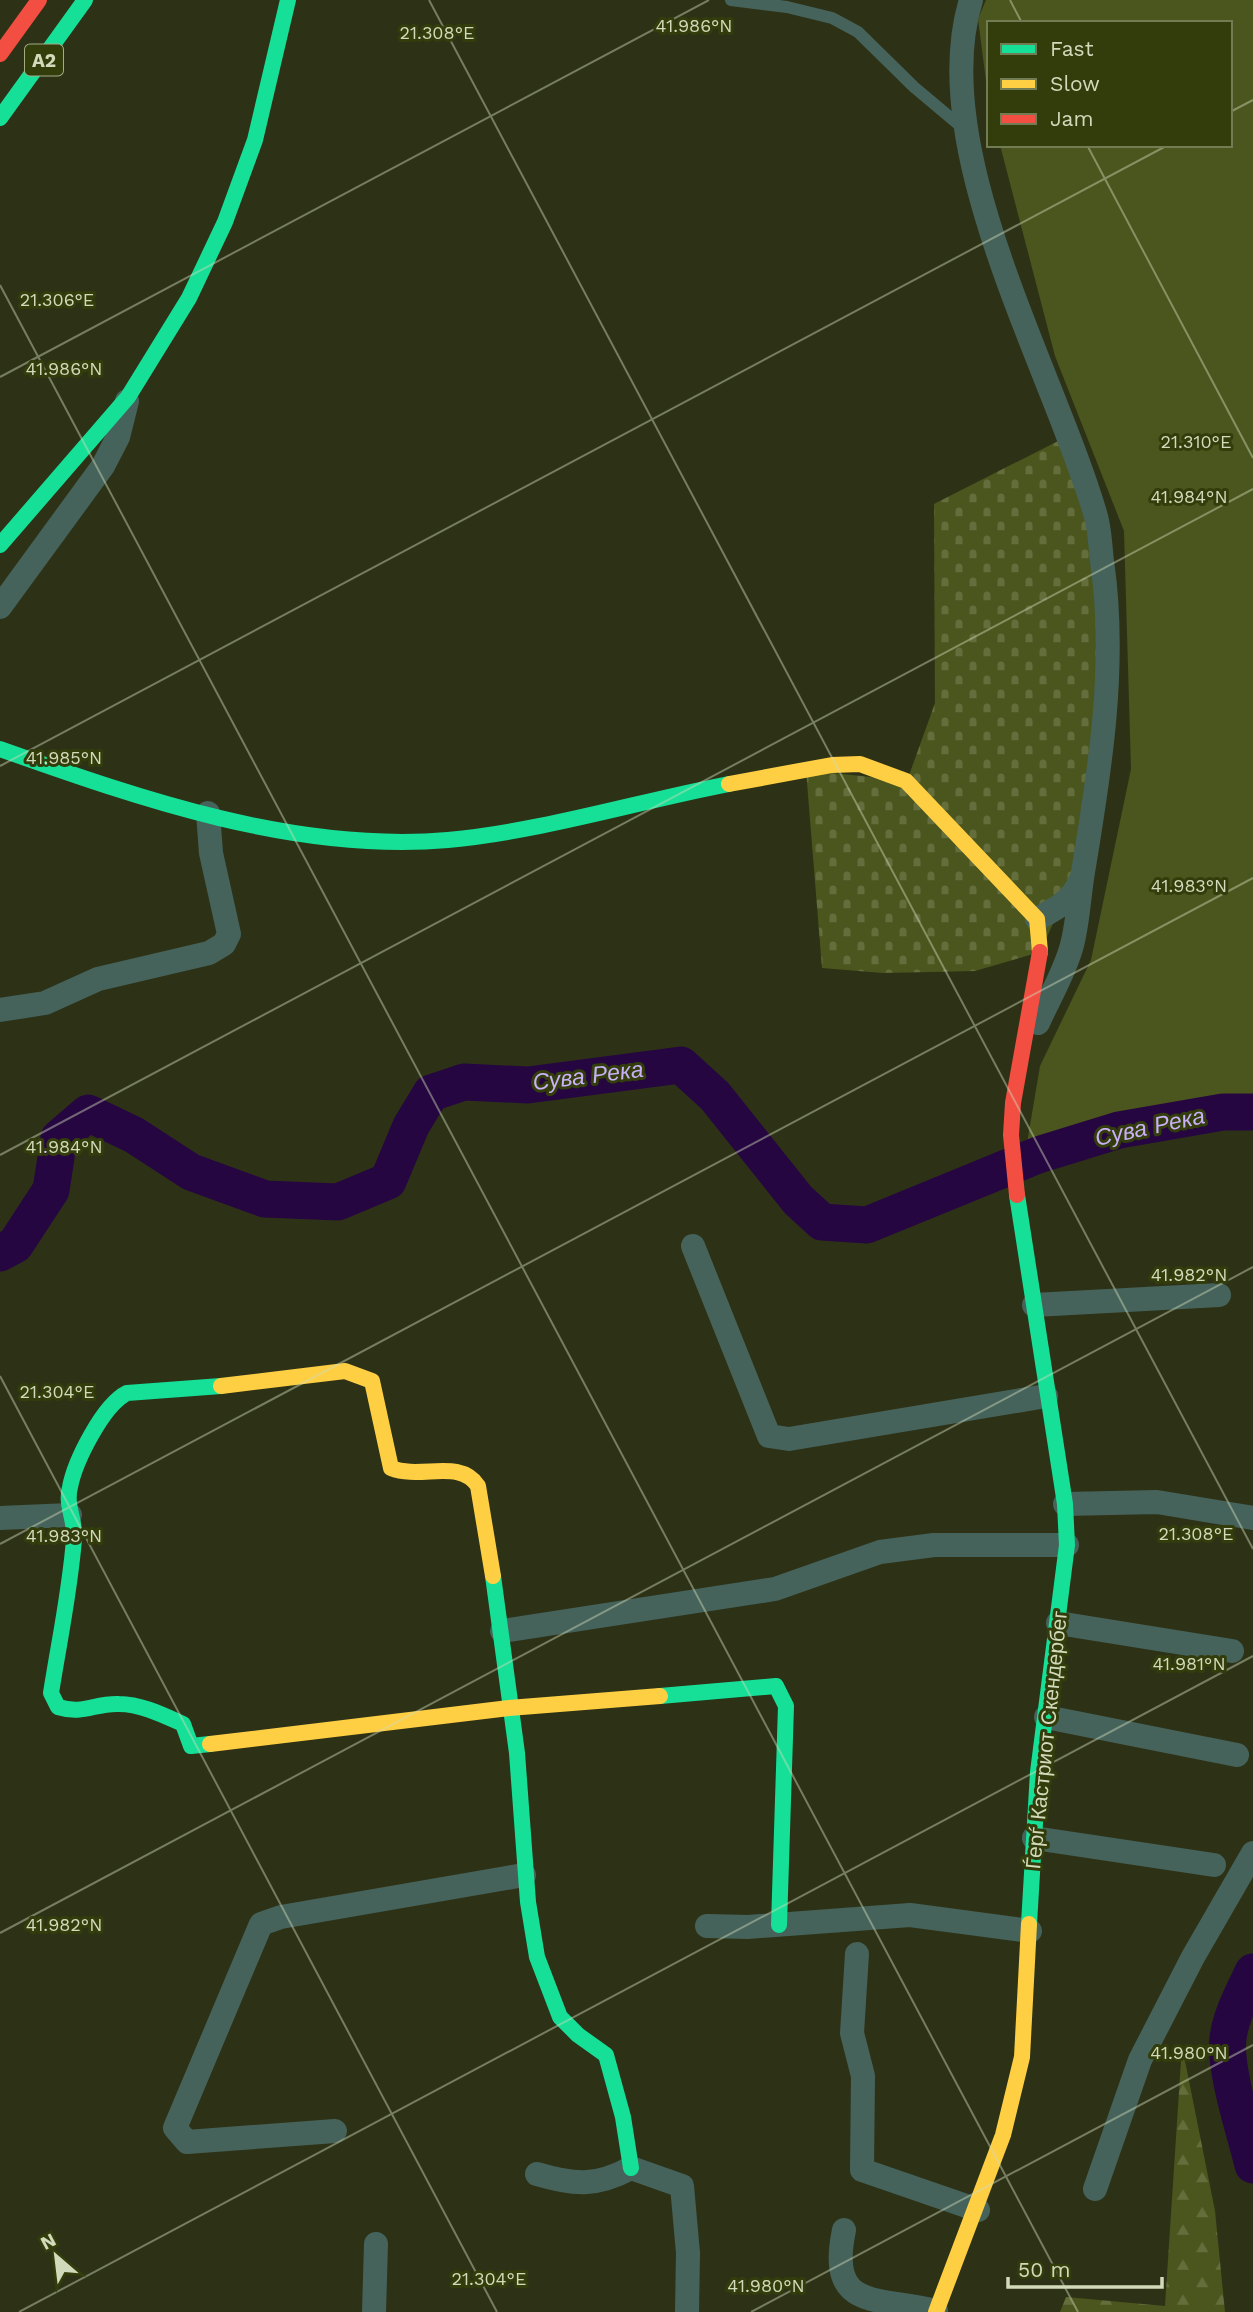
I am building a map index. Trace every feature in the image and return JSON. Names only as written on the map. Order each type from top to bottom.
[{"type":"main road","name":"A2","points":[[0,54],[39,0]]},
{"type":"main road","name":"A2","points":[[0,118],[85,0]]},
{"type":"main road","points":[[0,545],[128,397],[189,298],[225,222],[255,140],[288,0]]},
{"type":"main road","points":[[0,749],[88,781],[208,813],[304,832],[390,842],[458,838],[555,822],[832,765],[860,764],[906,781],[1037,919]]},
{"type":"main road","name":"Ѓерѓ Кастриот Скендербег","points":[[936,2312],[978,2210],[1003,2135],[1022,2057],[1034,1838],[1067,1545],[1065,1504],[1017,1200],[1011,1135],[1013,1103],[1039,965],[1037,919]]},
{"type":"main road","points":[[631,2168],[622,2116],[606,2055],[580,2039],[556,2011],[533,1947],[524,1875],[521,1792],[509,1708],[502,1630],[478,1486],[471,1475],[464,1472],[405,1476],[391,1468],[372,1381],[345,1371],[177,1391],[127,1393],[117,1398],[88,1441],[70,1484],[67,1502],[75,1536],[51,1693],[58,1707],[79,1714],[108,1704],[132,1705],[183,1724],[191,1746],[509,1708],[776,1686],[786,1706],[779,1925]]},
{"type":"street","points":[[971,0],[966,18],[962,68],[967,132],[983,202],[1008,281],[1096,516],[1107,590],[1107,673],[1097,793],[1072,947],[1023,1056]]},
{"type":"street","points":[[0,607],[103,466],[118,437],[128,397]]},
{"type":"street","points":[[0,1010],[45,1003],[98,979],[209,953],[224,944],[229,934],[211,853],[208,813]]},
{"type":"street","points":[[1037,919],[1061,906],[1076,892],[1083,872]]},
{"type":"street","points":[[693,1247],[769,1436],[789,1439],[1046,1396]]},
{"type":"street","points":[[1034,1306],[1219,1295]]},
{"type":"street","points":[[1065,1504],[1157,1502],[1253,1518]]},
{"type":"street","points":[[0,1518],[70,1515]]},
{"type":"street","points":[[502,1630],[775,1590],[880,1552],[934,1545],[1067,1545]]},
{"type":"street","points":[[1058,1623],[1232,1650]]},
{"type":"street","points":[[1046,1717],[1237,1755]]},
{"type":"street","points":[[1034,1838],[1214,1865]]},
{"type":"street","points":[[1095,2189],[1140,2060],[1193,1957],[1253,1853]]},
{"type":"street","points":[[335,2131],[187,2142],[175,2129],[261,1924],[281,1917],[524,1875]]},
{"type":"street","points":[[708,1926],[779,1925],[910,1915],[1030,1931]]},
{"type":"street","points":[[857,1954],[852,2033],[863,2076],[862,2170],[978,2210]]},
{"type":"street","points":[[537,2174],[568,2183],[608,2181],[631,2168],[682,2186],[688,2253],[687,2312]]},
{"type":"street","points":[[844,2231],[840,2273],[845,2285],[867,2299],[901,2302],[936,2312]]},
{"type":"street","points":[[374,2312],[376,2244]]},
{"type":"lane","points":[[731,0],[787,7],[832,18],[858,33],[914,87],[967,132]]},
{"type":"green space","points":[[986,0],[1253,0],[1253,1119],[1118,1137],[1025,1155],[1040,1066],[1091,960],[1131,769],[1124,531],[1055,356],[1001,147],[1232,147],[1232,21],[987,21],[987,89],[978,19]]},
{"type":"green space","points":[[1068,436],[1096,516],[1097,793],[1061,906],[1040,952],[975,971],[883,973],[822,968],[806,770],[907,781],[935,703],[934,504]]},
{"type":"green space","points":[[1182,2046],[1215,2211],[1225,2312],[1060,2312],[1066,2297],[1165,2306]]},
{"type":"waterway","name":"Сува Река","points":[[0,1253],[15,1245],[51,1190],[59,1138],[88,1113],[134,1135],[191,1172],[265,1199],[338,1202],[388,1181],[411,1126],[431,1093],[464,1082],[528,1085],[681,1065],[715,1096],[798,1200],[822,1222],[867,1225],[1038,1155],[1119,1130],[1223,1112],[1253,1112]]},
{"type":"waterway","points":[[1253,1972],[1238,2004],[1228,2038],[1232,2083],[1253,2165]]},
{"type":"traffic: fast","points":[[0,118],[85,0]]},
{"type":"traffic: fast","points":[[0,545],[128,397],[189,298],[225,222],[255,140],[288,0]]},
{"type":"traffic: fast","points":[[0,749],[108,786],[220,818],[277,830],[391,842],[448,840],[519,830],[729,784]]},
{"type":"traffic: fast","points":[[1017,1195],[1065,1504],[1067,1545],[1038,1772],[1029,1924]]},
{"type":"traffic: fast","points":[[210,1744],[191,1746],[183,1724],[144,1708],[119,1704],[67,1709],[58,1707],[51,1693],[74,1539],[69,1494],[73,1476],[91,1435],[109,1409],[127,1393],[221,1386]]},
{"type":"traffic: fast","points":[[493,1576],[517,1753],[528,1902],[537,1957],[560,2017],[578,2035],[606,2055],[623,2117],[631,2168]]},
{"type":"traffic: fast","points":[[660,1696],[776,1686],[786,1706],[779,1925]]},
{"type":"traffic: slow","points":[[729,784],[832,765],[860,764],[906,781],[1037,919],[1040,952]]},
{"type":"traffic: slow","points":[[221,1386],[345,1371],[372,1381],[391,1468],[415,1472],[461,1473],[478,1486],[493,1576]]},
{"type":"traffic: slow","points":[[210,1744],[509,1708],[660,1696]]},
{"type":"traffic: slow","points":[[936,2312],[1003,2135],[1022,2057],[1029,1924]]},
{"type":"traffic: jam","points":[[0,54],[39,0]]},
{"type":"traffic: jam","points":[[1017,1195],[1011,1135],[1013,1103],[1040,952]]}]
